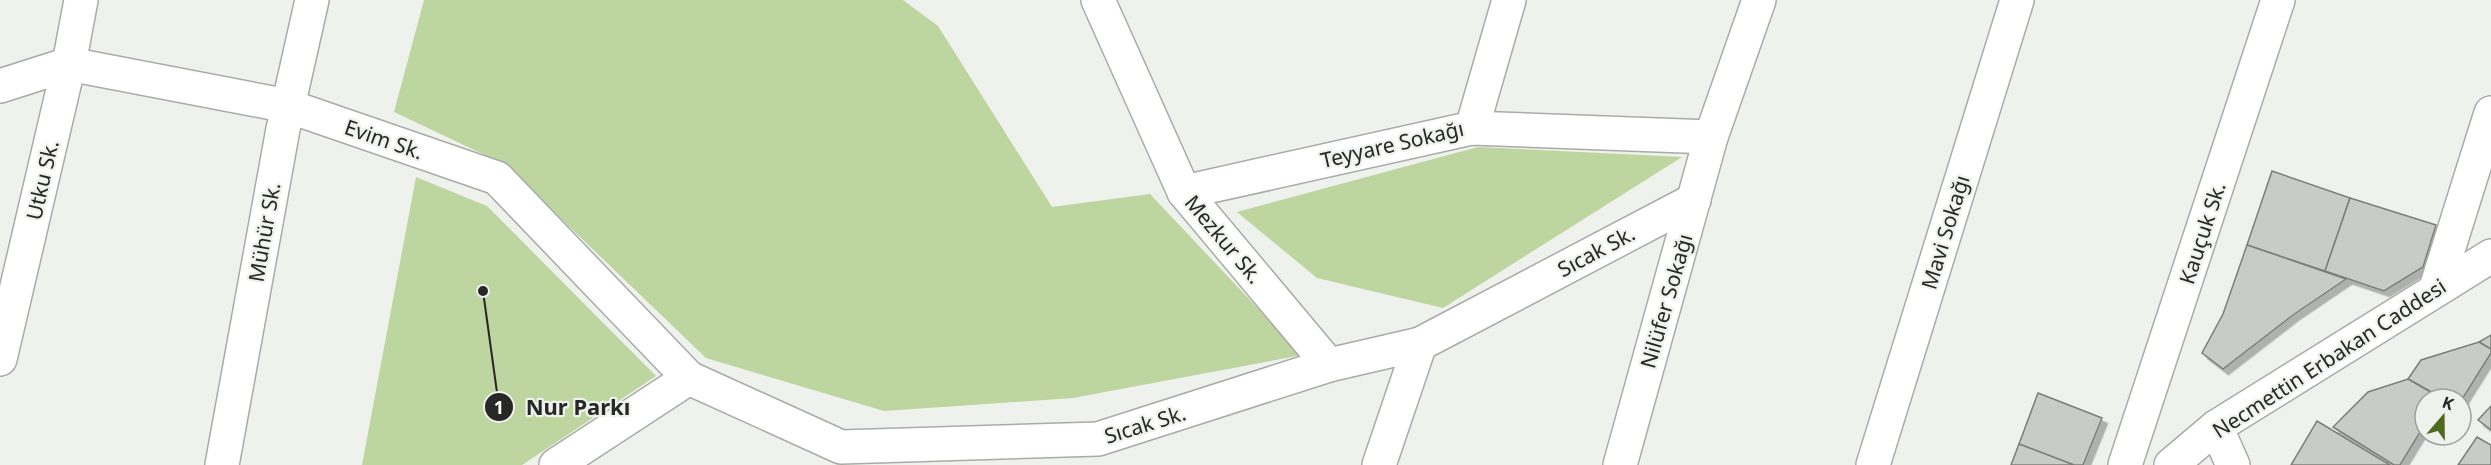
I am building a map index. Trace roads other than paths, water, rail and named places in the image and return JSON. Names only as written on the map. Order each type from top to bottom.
[{"type":"street","name":"Utku Sk.","points":[[0,358],[69,64],[81,0]]},
{"type":"street","name":"Mühür Sk.","points":[[222,465],[288,106],[312,0]]},
{"type":"street","name":"Mezkur Sk.","points":[[1098,0],[1184,192],[1329,365]]},
{"type":"street","name":"Teyyare Sokağı","points":[[1184,192],[1472,128],[1509,0]]},
{"type":"street","name":"Nilüfer Sokağı","points":[[1620,465],[1711,137],[1759,0]]},
{"type":"street","name":"Mavi Sokağı","points":[[1873,465],[2017,0]]},
{"type":"street","name":"Kauçuk Sk.","points":[[2125,465],[2278,0]]},
{"type":"street","name":"Evim Sk.","points":[[0,86],[69,64],[288,106],[497,178],[689,378]]},
{"type":"street","points":[[2436,288],[2491,113]]},
{"type":"street","points":[[1472,128],[1711,137]]},
{"type":"street","name":"Sıcak Sk.","points":[[689,378],[839,456],[1096,452],[1329,365],[1420,344],[1694,200]]},
{"type":"street","name":"Necmettin Erbakan Caddesi","points":[[2171,465],[2216,427],[2436,288],[2491,256]]},
{"type":"street","points":[[1379,465],[1420,344]]},
{"type":"street","points":[[556,465],[689,378]]},
{"type":"street","points":[[2216,427],[2233,465]]},
{"type":"place","name":"Nur Parkı","points":[[483,291]]}]
